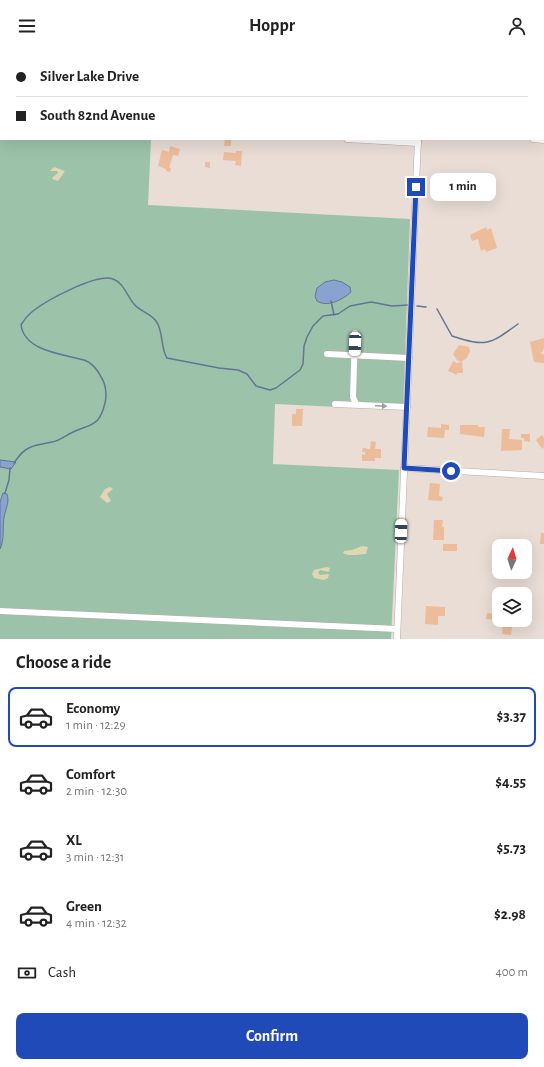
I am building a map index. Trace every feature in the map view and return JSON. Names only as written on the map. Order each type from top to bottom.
[{"type":"street","points":[[382,140],[418,141],[397,639]]},
{"type":"street","points":[[355,333],[353,397],[356,404]]},
{"type":"street","points":[[327,354],[409,358]]},
{"type":"street","points":[[335,404],[407,407]]},
{"type":"street","points":[[404,468],[544,476]]},
{"type":"street","points":[[0,611],[397,629]]},
{"type":"green space","points":[[0,140],[151,140],[148,205],[410,219],[403,410],[275,404],[273,464],[399,470],[391,639],[0,639]]},
{"type":"sand","points":[[54,167],[65,171],[58,181],[52,179],[58,173],[57,171],[50,171]]},
{"type":"sand","points":[[110,487],[113,489],[107,494],[111,501],[107,503],[100,497],[105,489]]},
{"type":"sand","points":[[362,546],[368,547],[366,554],[352,555],[343,553],[344,551]]},
{"type":"sand","points":[[327,567],[330,568],[329,572],[320,570],[318,573],[320,575],[329,574],[328,578],[324,580],[314,578],[312,574],[314,570]]},
{"type":"water","points":[[334,280],[342,282],[350,287],[351,292],[335,302],[326,304],[317,301],[315,296],[317,288],[325,282]]},
{"type":"water","points":[[0,460],[16,462],[11,469],[0,467]]},
{"type":"water","points":[[3,493],[7,494],[8,503],[4,518],[0,549],[0,502]]},
{"type":"building","points":[[225,140],[231,140],[231,146],[224,146]]},
{"type":"building","points":[[170,146],[180,149],[178,156],[173,155],[169,168],[171,168],[170,172],[158,166],[162,150],[169,152]]},
{"type":"building","points":[[236,151],[242,151],[241,166],[235,165],[236,161],[223,160],[224,152],[236,153]]},
{"type":"building","points":[[205,162],[210,162],[210,168],[205,167]]},
{"type":"building","points":[[486,227],[487,230],[491,228],[497,248],[486,252],[485,249],[481,251],[478,239],[472,241],[470,235]]},
{"type":"building","points":[[544,338],[543,351],[540,353],[544,355],[544,363],[534,362],[530,342]]},
{"type":"building","points":[[459,345],[469,347],[470,352],[466,359],[462,361],[463,373],[457,373],[457,375],[448,371],[453,361],[457,363],[461,362],[457,360],[453,354]]},
{"type":"building","points":[[296,409],[303,409],[302,426],[292,426],[292,414],[296,414]]},
{"type":"building","points":[[441,424],[449,425],[449,430],[445,430],[444,438],[427,437],[428,427],[441,428]]},
{"type":"building","points":[[460,425],[478,425],[478,427],[485,427],[484,437],[460,434]]},
{"type":"building","points":[[502,429],[510,429],[509,439],[522,440],[522,450],[501,451]]},
{"type":"building","points":[[521,434],[530,434],[530,442],[524,441],[524,438],[521,438]]},
{"type":"building","points":[[542,435],[544,438],[544,447],[542,449],[536,440]]},
{"type":"building","points":[[371,441],[376,442],[375,449],[381,449],[381,458],[375,458],[375,461],[362,461],[362,454],[365,455],[365,452],[362,452],[363,448],[370,449]]},
{"type":"building","points":[[430,483],[440,484],[439,496],[443,497],[442,501],[428,500]]},
{"type":"building","points":[[434,520],[443,520],[442,527],[444,527],[444,540],[433,540]]},
{"type":"building","points":[[541,533],[544,533],[544,544],[540,544]]},
{"type":"building","points":[[443,544],[457,544],[457,551],[443,551]]},
{"type":"building","points":[[426,606],[445,607],[445,616],[438,616],[438,625],[425,624]]},
{"type":"building","points":[[487,613],[492,614],[492,620],[486,619]]},
{"type":"building","points":[[502,627],[512,627],[511,635],[502,634]]},
{"type":"waterway","points":[[14,463],[28,448],[57,441],[71,433],[93,424],[97,421],[103,411],[106,400],[105,386],[100,374],[94,367],[84,360],[56,353],[37,346],[24,334],[21,325],[29,314],[40,306],[60,294],[84,284],[106,278],[113,279],[120,283],[136,306],[156,321],[160,330],[163,349],[167,358],[238,370],[247,374],[256,386],[270,390],[276,388],[300,370],[303,364],[304,346],[307,337],[313,326],[323,316],[338,314],[350,306],[371,302],[392,306],[408,305]]},
{"type":"waterway","points":[[331,301],[334,315]]},
{"type":"waterway","points":[[417,306],[426,307]]},
{"type":"waterway","points":[[437,309],[452,336],[473,342],[480,343],[493,340],[518,324]]},
{"type":"waterway","points":[[5,493],[9,480],[10,468]]},
{"type":"route","points":[[416,187],[404,468],[451,471]]}]
